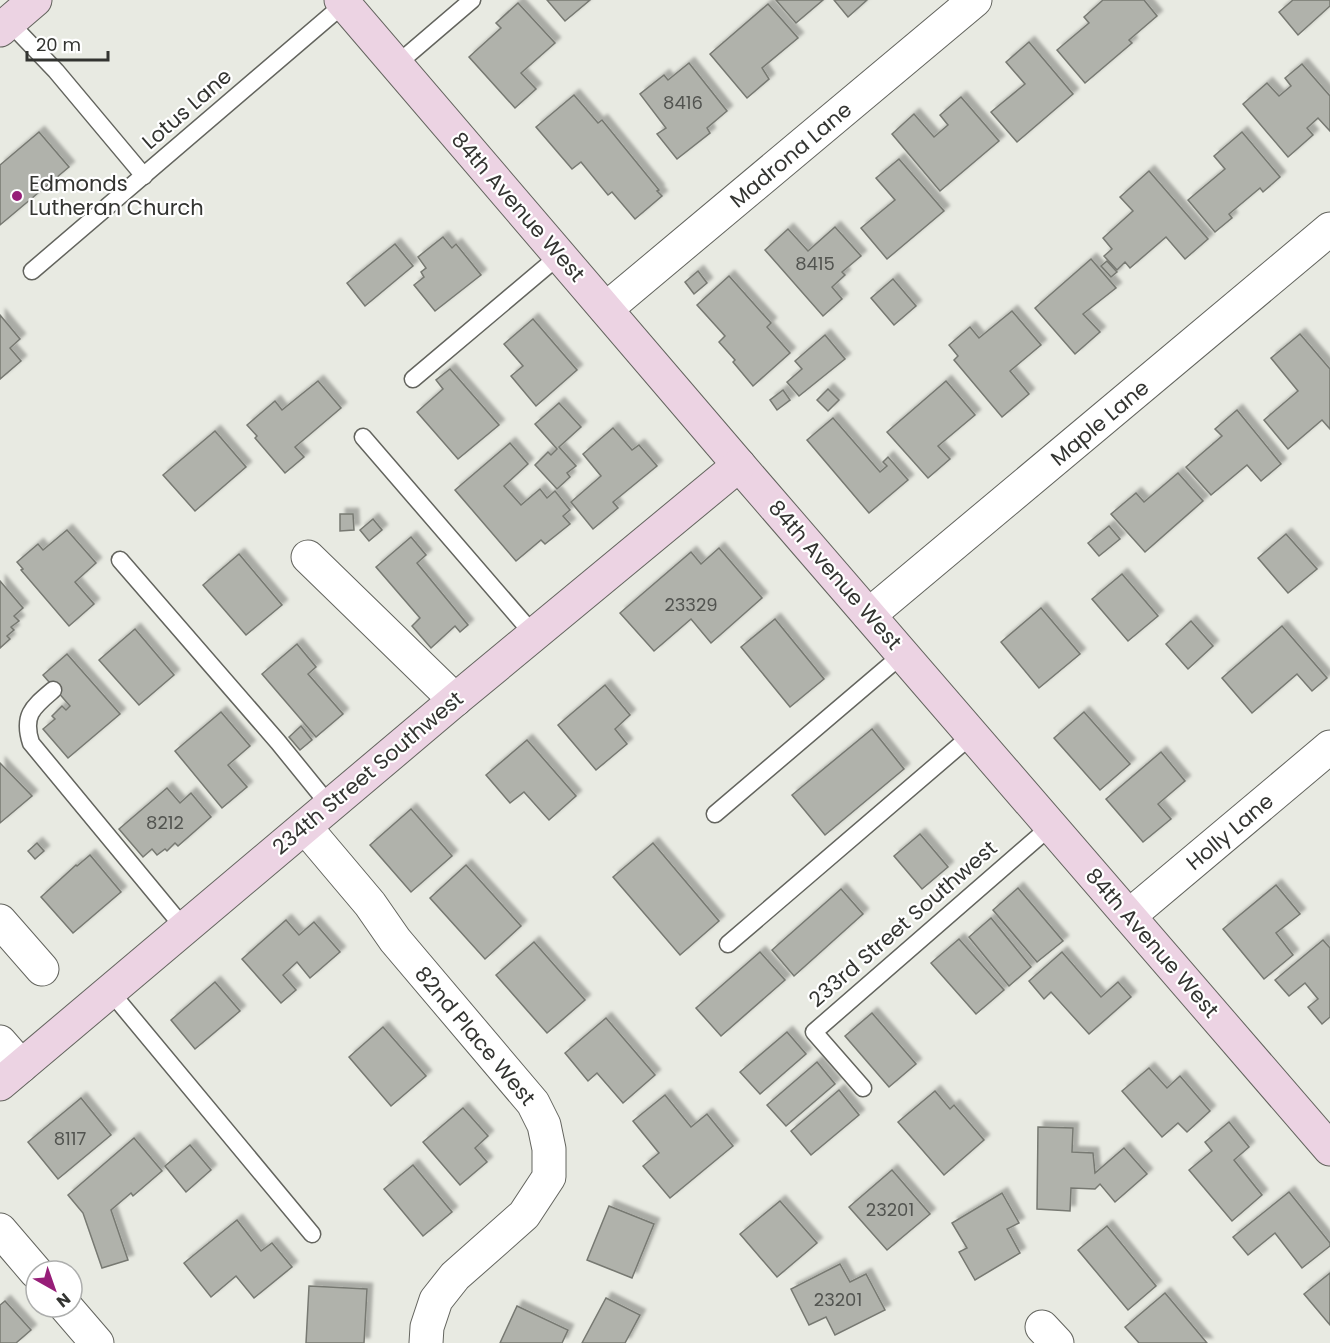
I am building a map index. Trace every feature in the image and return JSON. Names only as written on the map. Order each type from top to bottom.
[{"type":"street","points":[[4,26],[35,0]]},
{"type":"street","name":"Madrona Lane","points":[[606,309],[975,0]]},
{"type":"street","name":"84th Avenue West","points":[[343,2],[739,465],[1330,1149]]},
{"type":"street","name":"Maple Lane","points":[[869,615],[1330,229]]},
{"type":"street","name":"234th Street Southwest","points":[[7,1064],[110,991],[455,700],[739,465]]},
{"type":"street","points":[[308,557],[455,700]]},
{"type":"street","name":"Holly Lane","points":[[1129,916],[1330,747]]},
{"type":"street","name":"82nd Place West","points":[[305,827],[370,904],[395,940],[533,1103],[544,1125],[549,1149],[549,1177],[524,1215],[455,1276],[436,1300],[427,1327],[426,1343]]},
{"type":"street","points":[[0,921],[42,969]]},
{"type":"street","points":[[0,1230],[25,1259]]},
{"type":"street","points":[[76,1319],[97,1343]]},
{"type":"lane","points":[[396,65],[472,0]]},
{"type":"lane","name":"Lotus Lane","points":[[32,271],[343,2]]},
{"type":"lane","points":[[4,26],[56,71],[144,176]]},
{"type":"lane","points":[[413,379],[560,255]]},
{"type":"lane","points":[[363,437],[534,635]]},
{"type":"lane","points":[[120,560],[278,742],[330,806]]},
{"type":"lane","points":[[715,814],[903,654]]},
{"type":"lane","points":[[53,690],[29,714],[27,732],[32,743],[184,928]]},
{"type":"lane","points":[[728,944],[973,734]]},
{"type":"lane","name":"233rd Street Southwest","points":[[863,1088],[814,1032],[1051,826]]},
{"type":"lane","points":[[110,991],[312,1234]]},
{"type":"building","points":[[547,0],[590,0],[565,21]]},
{"type":"building","points":[[776,0],[823,0],[796,23]]},
{"type":"building","points":[[834,0],[867,0],[848,17]]},
{"type":"building","points":[[1103,0],[1144,0],[1157,16],[1129,40],[1132,43],[1085,83],[1057,50],[1089,23],[1084,17]]},
{"type":"building","points":[[1293,0],[1330,0],[1330,6],[1298,35],[1279,12]]},
{"type":"building","points":[[518,3],[555,43],[521,73],[536,89],[515,108],[469,57],[501,28],[496,23]]},
{"type":"building","points":[[768,4],[798,38],[762,68],[769,79],[747,98],[710,54]]},
{"type":"building","points":[[1029,42],[1073,94],[1017,142],[991,112],[1025,84],[1006,62]]},
{"type":"building","points":[[689,63],[727,111],[707,128],[710,133],[677,159],[657,134],[666,128],[640,94],[664,75],[668,80]]},
{"type":"building","points":[[1302,64],[1330,96],[1330,131],[1318,118],[1307,128],[1313,135],[1288,157],[1243,104],[1267,83],[1279,96],[1291,86],[1285,78]]},
{"type":"building","points":[[574,95],[598,123],[602,120],[662,196],[635,219],[612,192],[608,195],[581,162],[572,169],[536,127]]},
{"type":"building","points":[[961,97],[999,141],[940,191],[892,134],[914,114],[934,137],[948,125],[940,115]]},
{"type":"building","name":"Edmonds Lutheran Church","points":[[39,132],[69,167],[0,225],[0,165]]},
{"type":"building","points":[[1242,132],[1280,177],[1263,192],[1260,188],[1229,214],[1232,218],[1215,232],[1188,200],[1225,169],[1214,156]]},
{"type":"building","points":[[899,159],[944,211],[887,259],[861,228],[895,200],[876,178]]},
{"type":"building","points":[[1149,171],[1208,239],[1185,259],[1166,237],[1130,268],[1125,262],[1117,270],[1104,256],[1112,249],[1103,238],[1133,211],[1120,197]]},
{"type":"building","points":[[835,227],[861,256],[842,272],[845,275],[832,287],[842,299],[823,316],[765,250],[788,229],[808,251]]},
{"type":"building","points":[[443,237],[452,248],[456,244],[481,275],[435,311],[414,285],[424,277],[421,272],[426,268],[418,257]]},
{"type":"building","points":[[395,244],[413,266],[365,306],[347,283]]},
{"type":"building","points":[[1091,259],[1116,288],[1083,314],[1100,332],[1075,354],[1035,308]]},
{"type":"building","points":[[1107,261],[1117,272],[1111,277],[1101,266]]},
{"type":"building","points":[[698,271],[707,283],[694,294],[685,282]]},
{"type":"building","points":[[729,276],[771,323],[767,327],[790,353],[753,386],[719,342],[725,336],[697,305]]},
{"type":"building","points":[[893,279],[916,306],[894,325],[871,298]]},
{"type":"building","points":[[1012,311],[1041,345],[1010,371],[1029,394],[1002,417],[954,360],[958,356],[949,345],[970,327],[979,338]]},
{"type":"building","points":[[0,315],[20,339],[10,348],[21,361],[0,379]]},
{"type":"building","points":[[533,319],[577,370],[536,406],[511,376],[523,366],[504,344]]},
{"type":"building","points":[[1300,334],[1330,369],[1330,429],[1322,420],[1288,449],[1264,420],[1298,391],[1271,358]]},
{"type":"building","points":[[825,335],[845,359],[799,396],[787,382],[802,369],[795,361]]},
{"type":"building","points":[[450,369],[499,425],[458,459],[417,412],[443,389],[436,380]]},
{"type":"building","points":[[318,381],[341,408],[295,447],[304,457],[285,473],[247,425],[275,401],[282,410]]},
{"type":"building","points":[[946,381],[975,415],[938,446],[950,459],[928,478],[887,432]]},
{"type":"building","points":[[828,389],[839,400],[828,411],[817,400]]},
{"type":"building","points":[[783,390],[790,400],[777,410],[770,400]]},
{"type":"building","points":[[559,403],[581,427],[559,447],[576,466],[567,473],[570,477],[557,489],[535,465],[548,452],[551,455],[557,449],[535,424]]},
{"type":"building","points":[[1237,410],[1281,464],[1261,481],[1247,465],[1211,495],[1186,467],[1222,436],[1215,429]]},
{"type":"building","points":[[833,418],[880,472],[887,466],[883,462],[888,457],[908,480],[869,513],[807,440]]},
{"type":"building","points":[[613,428],[632,450],[639,445],[657,466],[613,502],[618,508],[593,529],[571,502],[601,476],[583,454]]},
{"type":"building","points":[[215,431],[246,467],[195,511],[163,475]]},
{"type":"building","points":[[510,443],[528,464],[504,486],[521,505],[540,489],[547,498],[555,491],[570,510],[563,516],[570,524],[545,544],[541,540],[516,561],[455,490]]},
{"type":"building","points":[[1178,473],[1203,501],[1145,552],[1111,514],[1136,493],[1144,502]]},
{"type":"building","points":[[340,514],[353,514],[354,530],[340,531]]},
{"type":"building","points":[[373,519],[382,530],[369,541],[360,530]]},
{"type":"building","points":[[1109,526],[1120,539],[1099,556],[1088,543]]},
{"type":"building","points":[[67,530],[96,563],[75,582],[94,604],[69,626],[21,570],[23,569],[17,562],[38,544],[43,550]]},
{"type":"building","points":[[1286,534],[1317,569],[1288,593],[1258,558]]},
{"type":"building","points":[[411,537],[426,555],[417,563],[468,625],[460,632],[455,626],[431,648],[412,626],[420,618],[376,567]]},
{"type":"building","points":[[719,548],[762,598],[711,643],[691,619],[654,651],[620,613],[691,552],[701,564]]},
{"type":"building","points":[[239,554],[282,605],[246,635],[203,585]]},
{"type":"building","points":[[1122,574],[1158,616],[1128,641],[1092,599]]},
{"type":"building","points":[[0,581],[23,608],[14,616],[19,621],[11,627],[14,630],[7,636],[10,639],[0,648]]},
{"type":"building","points":[[1041,608],[1080,654],[1039,688],[1001,642]]},
{"type":"building","points":[[775,619],[824,679],[790,707],[741,647]]},
{"type":"building","points":[[1191,621],[1213,646],[1188,669],[1166,644]]},
{"type":"building","points":[[1282,626],[1327,678],[1312,691],[1297,674],[1252,713],[1222,678]]},
{"type":"building","points":[[135,629],[174,675],[139,705],[99,660]]},
{"type":"building","points":[[297,644],[316,667],[308,674],[343,714],[316,737],[262,674]]},
{"type":"building","points":[[67,654],[120,714],[68,758],[43,729],[55,719],[52,716],[62,706],[66,710],[70,706],[43,675]]},
{"type":"building","points":[[605,685],[630,715],[615,729],[627,744],[596,770],[558,725]]},
{"type":"building","points":[[221,712],[250,746],[228,765],[247,787],[222,808],[175,751]]},
{"type":"building","points":[[1084,712],[1130,764],[1100,790],[1054,738]]},
{"type":"building","points":[[301,726],[312,740],[300,750],[289,737]]},
{"type":"building","points":[[872,729],[904,769],[825,835],[792,795]]},
{"type":"building","points":[[527,740],[576,796],[549,820],[524,792],[510,803],[486,775]]},
{"type":"building","points":[[1161,752],[1185,781],[1158,804],[1171,819],[1143,842],[1106,799]]},
{"type":"building","points":[[0,763],[32,796],[0,823]]},
{"type":"building","points":[[167,788],[180,803],[191,793],[211,817],[178,846],[175,843],[167,851],[165,849],[157,855],[152,849],[143,857],[119,829]]},
{"type":"building","points":[[411,809],[452,856],[411,892],[370,845]]},
{"type":"building","points":[[920,834],[948,867],[922,889],[894,856]]},
{"type":"building","points":[[37,843],[44,851],[35,859],[28,851]]},
{"type":"building","points":[[653,843],[719,921],[680,955],[613,877]]},
{"type":"building","points":[[90,855],[121,892],[73,933],[41,897]]},
{"type":"building","points":[[466,865],[521,926],[485,959],[430,898]]},
{"type":"building","points":[[1276,885],[1300,914],[1276,933],[1293,955],[1264,979],[1223,929]]},
{"type":"building","points":[[1018,888],[1063,941],[1037,962],[993,910]]},
{"type":"building","points":[[841,889],[863,914],[794,976],[772,950]]},
{"type":"building","points":[[991,918],[1031,967],[1009,986],[969,937]]},
{"type":"building","points":[[286,920],[299,935],[314,922],[340,952],[310,978],[297,962],[283,975],[296,990],[281,1003],[242,959]]},
{"type":"building","points":[[959,939],[1004,990],[976,1014],[931,963]]},
{"type":"building","points":[[1323,940],[1330,948],[1330,1017],[1322,1024],[1308,1007],[1318,999],[1305,983],[1289,996],[1275,980]]},
{"type":"building","points":[[534,942],[585,1000],[547,1033],[496,975]]},
{"type":"building","points":[[760,952],[785,980],[721,1036],[696,1008]]},
{"type":"building","points":[[1062,952],[1101,997],[1118,982],[1131,997],[1089,1034],[1051,992],[1044,999],[1029,981]]},
{"type":"building","points":[[215,982],[240,1011],[195,1049],[171,1020]]},
{"type":"building","points":[[872,1013],[916,1064],[889,1087],[845,1036]]},
{"type":"building","points":[[606,1018],[655,1075],[623,1103],[597,1073],[588,1081],[565,1053]]},
{"type":"building","points":[[383,1027],[426,1076],[391,1106],[349,1057]]},
{"type":"building","points":[[787,1032],[806,1054],[760,1094],[740,1072]]},
{"type":"building","points":[[817,1062],[835,1084],[786,1126],[767,1105]]},
{"type":"building","points":[[1149,1068],[1167,1088],[1180,1076],[1210,1111],[1187,1132],[1178,1123],[1162,1137],[1122,1091]]},
{"type":"building","points":[[839,1090],[859,1115],[811,1155],[791,1131]]},
{"type":"building","points":[[935,1091],[950,1109],[954,1105],[984,1140],[944,1175],[898,1122]]},
{"type":"building","points":[[665,1095],[691,1127],[707,1114],[733,1146],[670,1198],[643,1166],[659,1153],[633,1121]]},
{"type":"building","points":[[81,1098],[111,1135],[58,1179],[28,1142]]},
{"type":"building","points":[[463,1108],[488,1136],[475,1148],[487,1162],[460,1185],[423,1142]]},
{"type":"building","points":[[1229,1122],[1249,1147],[1234,1160],[1262,1195],[1232,1221],[1189,1170],[1212,1151],[1205,1142]]},
{"type":"building","points":[[1038,1127],[1073,1128],[1072,1152],[1093,1153],[1095,1173],[1124,1148],[1147,1174],[1115,1202],[1100,1184],[1095,1189],[1071,1188],[1070,1211],[1037,1209]]},
{"type":"building","points":[[134,1138],[162,1171],[133,1196],[131,1193],[111,1210],[128,1260],[102,1268],[83,1213],[68,1195]]},
{"type":"building","points":[[190,1145],[211,1170],[186,1192],[165,1166]]},
{"type":"building","points":[[413,1165],[452,1212],[423,1236],[384,1189]]},
{"type":"building","points":[[892,1170],[930,1214],[887,1250],[849,1207]]},
{"type":"building","points":[[1289,1192],[1330,1243],[1330,1246],[1302,1268],[1275,1233],[1248,1255],[1233,1237]]},
{"type":"building","points":[[1002,1193],[1019,1223],[1007,1229],[1020,1253],[975,1280],[959,1252],[967,1248],[952,1223]]},
{"type":"building","points":[[780,1201],[817,1243],[777,1277],[740,1234]]},
{"type":"building","points":[[609,1206],[654,1224],[632,1278],[587,1260]]},
{"type":"building","points":[[237,1220],[261,1251],[272,1243],[292,1267],[254,1298],[236,1276],[211,1297],[184,1263]]},
{"type":"building","points":[[1107,1226],[1156,1286],[1128,1310],[1078,1250]]},
{"type":"building","points":[[840,1264],[850,1282],[866,1274],[885,1310],[835,1335],[826,1317],[809,1325],[791,1289]]},
{"type":"building","points":[[1330,1273],[1330,1325],[1304,1294]]},
{"type":"building","points":[[309,1286],[367,1289],[364,1343],[306,1343]]},
{"type":"building","points":[[1165,1293],[1207,1343],[1139,1343],[1125,1327]]},
{"type":"building","points":[[606,1298],[640,1315],[625,1343],[582,1343]]},
{"type":"building","points":[[5,1301],[31,1330],[16,1343],[0,1343],[0,1305]]},
{"type":"building","points":[[517,1306],[568,1330],[562,1343],[500,1343]]},
{"type":"place","name":"Edmonds Lutheran Church","points":[[17,196]]}]
